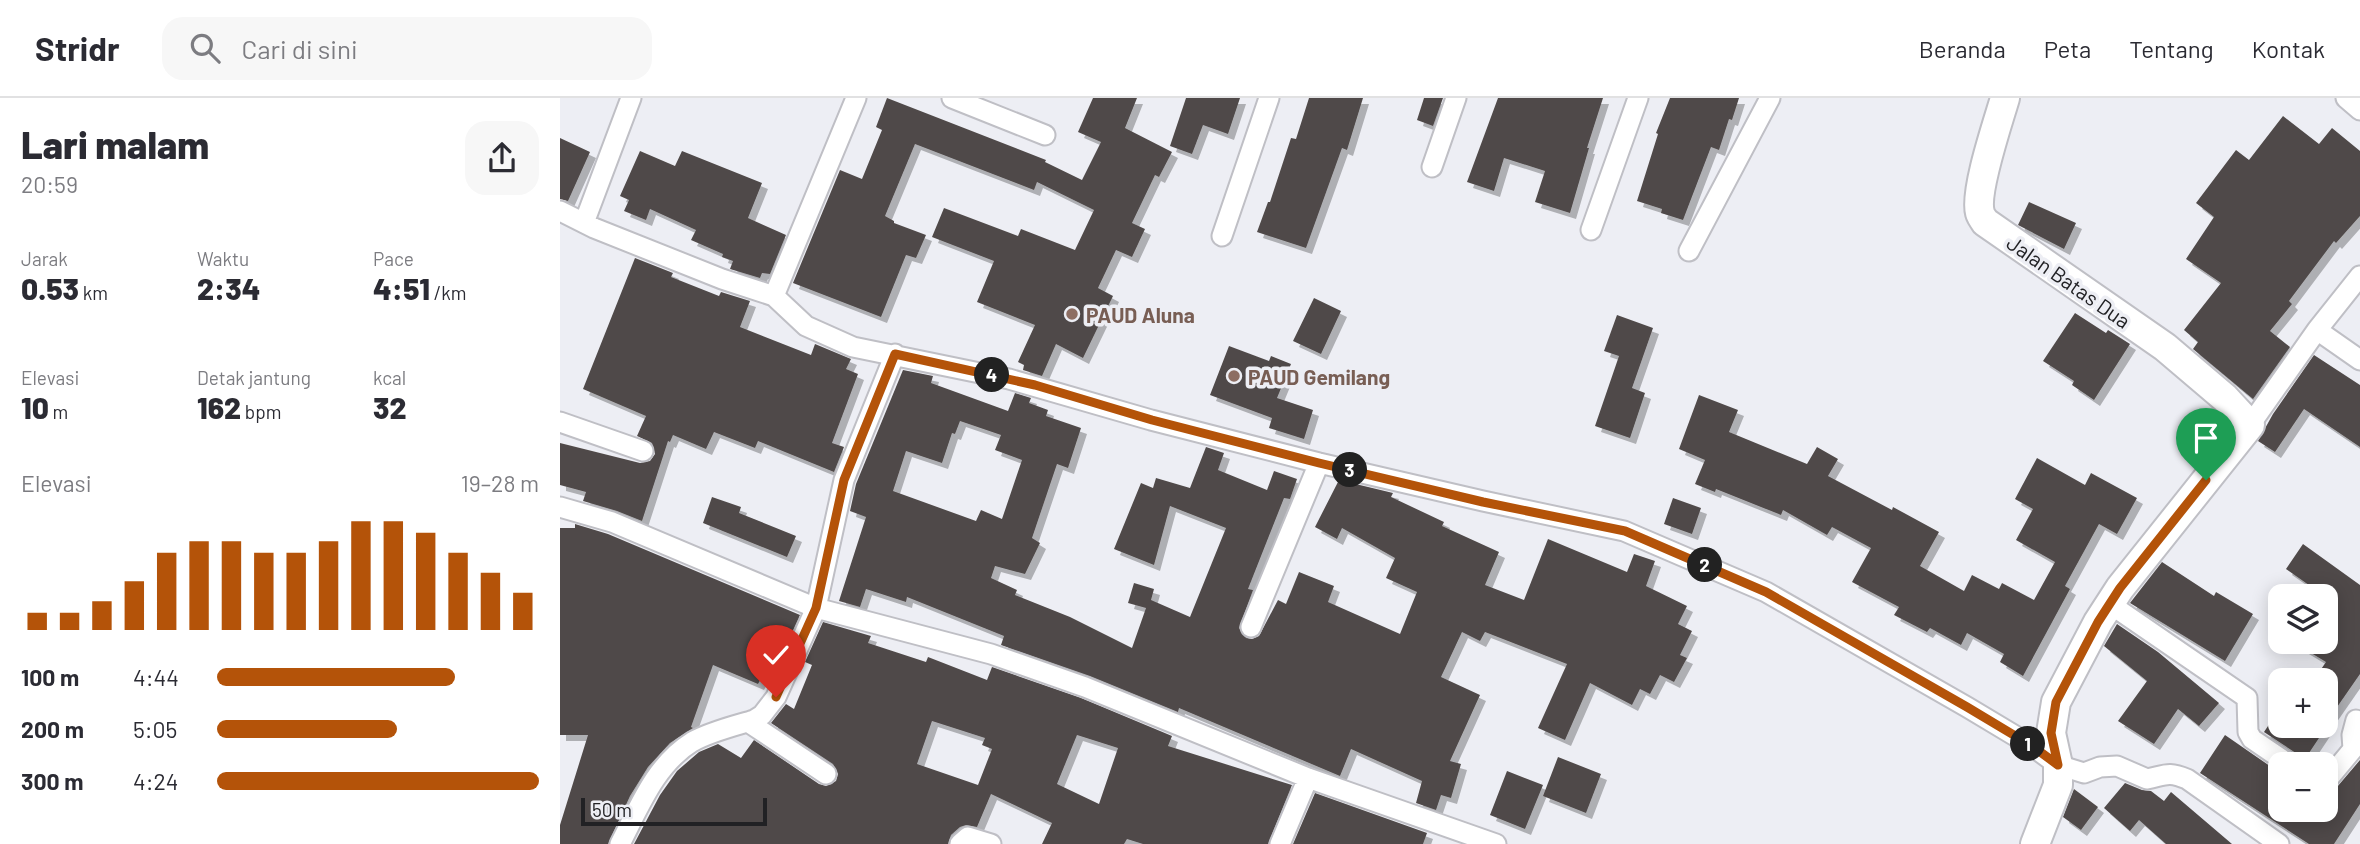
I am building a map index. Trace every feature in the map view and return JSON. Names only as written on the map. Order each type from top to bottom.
[{"type":"street","points":[[584,223],[631,98]]},
{"type":"street","points":[[774,296],[856,98]]},
{"type":"street","points":[[953,98],[1045,135]]},
{"type":"street","points":[[1222,236],[1269,98]]},
{"type":"street","points":[[1432,167],[1456,98]]},
{"type":"street","points":[[1591,230],[1638,98]]},
{"type":"street","points":[[1689,251],[1770,98]]},
{"type":"street","name":"Jalan Batas Dua","points":[[2005,98],[1983,179],[1980,214],[1985,222],[2165,348],[2225,398],[2250,425]]},
{"type":"street","points":[[2346,98],[2360,110]]},
{"type":"street","points":[[560,211],[722,279],[774,296],[806,326],[853,347],[1035,385],[1163,423],[1319,463],[1483,502],[1625,531],[1766,592],[1967,707],[2058,765],[2084,774],[2100,767],[2117,766],[2147,779],[2164,773],[2174,773],[2187,779],[2279,844]]},
{"type":"street","points":[[2035,844],[2058,785],[2058,765],[2051,733],[2056,702],[2110,604],[2152,546],[2250,425],[2317,330],[2360,276]]},
{"type":"street","points":[[2317,330],[2360,360]]},
{"type":"street","points":[[620,844],[653,781],[677,752],[694,741],[762,715],[776,697],[816,608],[844,480],[895,354]]},
{"type":"street","points":[[560,422],[643,452]]},
{"type":"street","points":[[1251,627],[1319,463]]},
{"type":"street","points":[[560,507],[624,527],[816,608],[991,654],[1040,670],[1308,778],[1496,844]]},
{"type":"street","points":[[2110,604],[2247,698],[2248,732],[2252,739],[2271,752]]},
{"type":"street","points":[[2338,769],[2357,752],[2352,735],[2356,720]]},
{"type":"street","points":[[748,722],[825,774]]},
{"type":"street","points":[[1280,844],[1308,778]]},
{"type":"street","points":[[960,844],[968,837],[991,844]]},
{"type":"building","points":[[887,98],[1046,160],[1045,162],[1082,180],[1101,142],[1078,132],[1093,98],[1137,98],[1125,128],[1172,152],[1159,177],[1155,175],[1132,223],[1145,229],[1132,257],[1116,250],[1098,288],[1113,296],[1083,358],[1056,344],[1042,376],[1023,370],[1024,365],[1018,362],[1035,325],[977,302],[994,261],[932,237],[944,208],[1018,236],[1021,229],[1075,250],[1094,210],[1037,182],[1034,190],[915,144],[885,216],[894,223],[926,235],[916,258],[906,255],[881,317],[793,283],[840,170],[862,179],[882,130],[876,127]]},
{"type":"building","points":[[1186,98],[1240,98],[1228,134],[1203,125],[1192,154],[1170,146]]},
{"type":"building","points":[[1309,98],[1363,98],[1347,150],[1342,148],[1306,248],[1257,232],[1291,138],[1296,139]]},
{"type":"building","points":[[1424,98],[1443,98],[1433,126],[1417,120]]},
{"type":"building","points":[[1498,98],[1603,98],[1570,213],[1535,202],[1545,171],[1504,158],[1494,191],[1467,182]]},
{"type":"building","points":[[1670,98],[1739,98],[1719,150],[1711,147],[1683,220],[1661,213],[1662,209],[1637,201],[1658,134],[1656,133]]},
{"type":"building","points":[[2283,116],[2319,144],[2332,128],[2360,151],[2360,216],[2336,243],[2334,241],[2289,301],[2292,304],[2270,331],[2290,347],[2253,399],[2193,349],[2198,342],[2184,330],[2221,283],[2186,259],[2214,217],[2196,203],[2236,150],[2249,160]]},
{"type":"building","points":[[560,138],[590,152],[568,201],[560,199]]},
{"type":"building","points":[[640,151],[675,166],[682,151],[762,183],[748,218],[786,235],[770,274],[762,273],[760,278],[730,269],[733,261],[691,240],[696,230],[650,209],[646,220],[624,211],[629,200],[620,196]]},
{"type":"building","points":[[2029,202],[2076,223],[2064,249],[2018,225]]},
{"type":"building","points":[[635,258],[673,273],[671,277],[719,296],[721,292],[750,301],[740,327],[811,355],[815,344],[851,359],[846,369],[858,374],[832,443],[844,447],[834,472],[758,441],[755,448],[714,432],[706,449],[673,435],[670,442],[668,441],[642,521],[583,501],[586,492],[560,485],[560,443],[640,463],[650,461],[655,454],[652,443],[637,436],[646,416],[583,389]]},
{"type":"building","points":[[1314,298],[1341,311],[1321,354],[1293,341]]},
{"type":"building","points":[[2075,313],[2106,333],[2108,330],[2130,344],[2094,400],[2072,385],[2074,381],[2043,361]]},
{"type":"building","points":[[1617,315],[1653,328],[1632,388],[1645,393],[1630,438],[1595,426],[1619,356],[1604,351]]},
{"type":"building","points":[[1229,346],[1269,361],[1271,356],[1291,364],[1277,398],[1313,410],[1304,439],[1269,428],[1272,418],[1210,395]]},
{"type":"building","points":[[2314,355],[2360,385],[2360,447],[2304,409],[2275,452],[2258,441],[2273,414]]},
{"type":"building","points":[[903,370],[933,376],[931,383],[1008,411],[1015,393],[1031,398],[1029,403],[1048,410],[1046,416],[1081,428],[1068,468],[1057,464],[1032,538],[1040,543],[1025,574],[995,566],[991,578],[1017,590],[1015,595],[1070,617],[1132,648],[1146,608],[1128,603],[1134,583],[1154,589],[1151,600],[1190,617],[1226,528],[1170,506],[1154,565],[1114,549],[1141,483],[1153,488],[1156,478],[1190,488],[1206,447],[1224,453],[1218,470],[1267,490],[1274,471],[1297,479],[1290,499],[1284,498],[1248,589],[1253,590],[1239,628],[1246,638],[1259,636],[1278,600],[1286,604],[1299,572],[1334,586],[1328,602],[1400,634],[1417,592],[1386,578],[1395,558],[1342,528],[1337,539],[1315,527],[1339,480],[1393,493],[1391,497],[1444,522],[1442,526],[1499,552],[1485,585],[1524,600],[1548,539],[1627,572],[1634,554],[1655,561],[1646,586],[1687,606],[1678,624],[1692,631],[1680,655],[1687,658],[1674,682],[1660,675],[1650,694],[1640,689],[1632,705],[1590,683],[1565,740],[1538,728],[1567,664],[1485,632],[1480,641],[1462,632],[1441,677],[1480,695],[1450,761],[1461,764],[1451,798],[1441,795],[1436,810],[1416,803],[1422,781],[1351,749],[1340,776],[1179,708],[1178,712],[1090,676],[1001,645],[1004,636],[907,597],[906,602],[866,589],[860,607],[839,601],[866,517],[850,511],[856,484]],"holes":[[[960,421],[1001,435],[995,450],[1022,460],[1002,519],[981,510],[976,521],[893,491],[906,451],[942,463],[952,433],[955,434]]]},
{"type":"building","points":[[1699,395],[1738,410],[1729,432],[1807,464],[1817,447],[1838,459],[1828,476],[1939,532],[1920,566],[1964,591],[1972,575],[1999,589],[2002,583],[2034,600],[2055,562],[2016,540],[2033,509],[2015,499],[2037,458],[2085,485],[2091,473],[2137,498],[2117,534],[2099,524],[2065,586],[2070,589],[2023,676],[2000,662],[2004,654],[1967,633],[1961,645],[1930,628],[1927,632],[1894,615],[1899,607],[1852,582],[1871,548],[1832,527],[1827,535],[1783,510],[1781,515],[1716,489],[1715,492],[1695,484],[1705,460],[1679,449]]},
{"type":"building","points":[[712,497],[741,507],[739,513],[796,536],[787,557],[703,523]]},
{"type":"building","points":[[1673,498],[1701,508],[1692,534],[1664,524]]},
{"type":"building","points":[[575,524],[608,534],[800,615],[782,654],[776,651],[758,684],[713,665],[691,727],[693,728],[670,743],[648,767],[630,796],[608,844],[560,844],[560,825],[588,735],[560,735],[560,528],[575,528]]},
{"type":"building","points":[[2303,544],[2360,585],[2360,674],[2338,706],[2338,668],[2322,668],[2326,662],[2313,654],[2338,654],[2338,584],[2307,584],[2286,569]]},
{"type":"building","points":[[2162,562],[2214,596],[2216,592],[2253,614],[2225,661],[2130,603]]},
{"type":"building","points":[[823,622],[871,636],[868,643],[926,662],[928,657],[987,680],[992,667],[1081,698],[1172,736],[1168,746],[1292,785],[1268,844],[1143,844],[1127,839],[1124,844],[1042,844],[1052,823],[991,794],[977,827],[960,827],[951,835],[948,844],[634,844],[660,795],[677,771],[699,752],[718,744],[741,758],[754,740],[819,784],[826,786],[836,781],[838,774],[833,764],[771,723],[786,704],[794,709],[812,665],[805,662]],"holes":[[[932,721],[985,738],[982,745],[992,749],[978,785],[917,764]],[[1077,735],[1118,748],[1099,804],[1057,784]]]},
{"type":"building","points":[[2117,624],[2158,652],[2219,703],[2199,726],[2178,709],[2154,744],[2118,721],[2147,681],[2104,646]]},
{"type":"building","points":[[2225,735],[2268,765],[2268,817],[2200,773]]},
{"type":"building","points":[[2273,738],[2319,738],[2310,752],[2294,752]]},
{"type":"building","points":[[1558,757],[1601,774],[1586,813],[1543,796]]},
{"type":"building","points":[[2360,760],[2360,804],[2334,844],[2309,844],[2275,822],[2338,822],[2338,786]]},
{"type":"building","points":[[1507,771],[1543,785],[1525,829],[1490,815]]},
{"type":"building","points":[[2125,783],[2151,791],[2164,801],[2171,792],[2232,844],[2166,844],[2139,820],[2130,831],[2104,808]]},
{"type":"building","points":[[2074,789],[2098,807],[2081,830],[2063,817]]},
{"type":"building","points":[[1315,793],[1427,833],[1423,844],[1293,844]]},
{"type":"place","name":"PAUD Aluna","points":[[1072,314]]},
{"type":"place","name":"PAUD Gemilang","points":[[1234,376]]},
{"type":"route","points":[[776,697],[816,608],[844,480],[895,354],[1035,385],[1197,433],[1319,463],[1483,502],[1625,531],[1766,592],[1967,707],[2058,765],[2051,733],[2056,702],[2098,622],[2120,588],[2206,480]]}]
